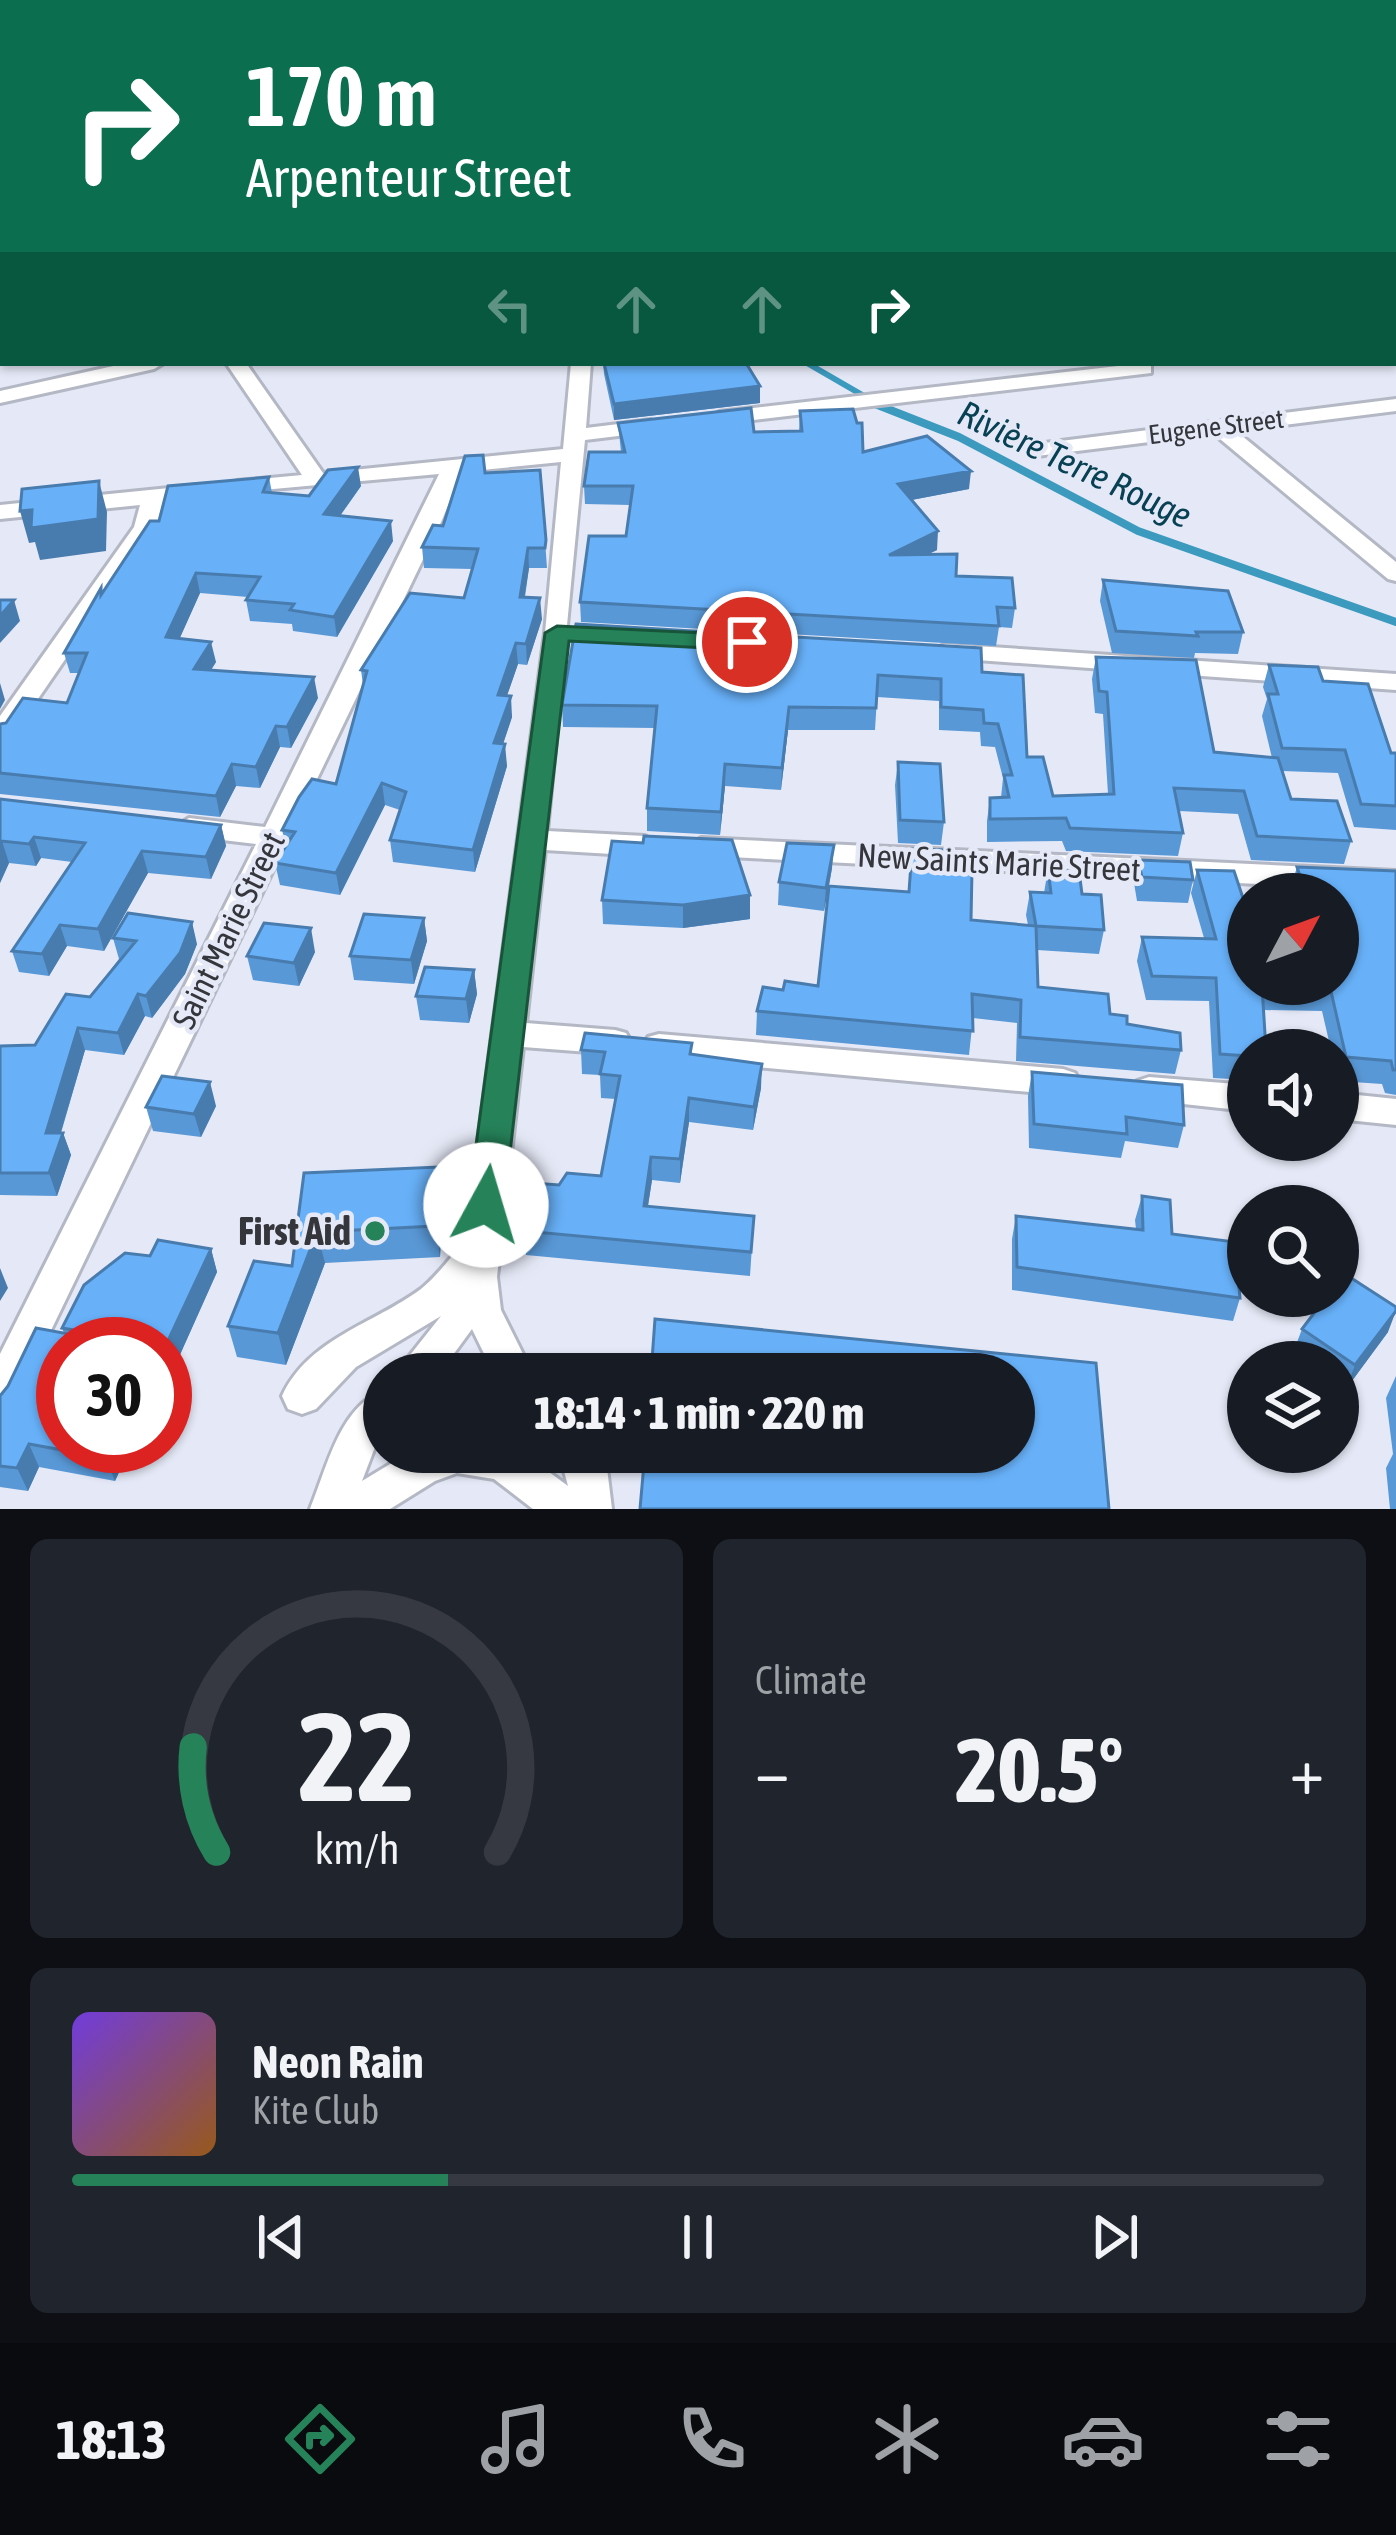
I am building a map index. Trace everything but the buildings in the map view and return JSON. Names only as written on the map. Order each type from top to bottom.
[{"type":"street","points":[[0,397],[140,366]]},
{"type":"street","points":[[238,366],[316,479]]},
{"type":"street","points":[[502,1353],[482,1311],[480,1262],[530,840],[569,634],[581,366]]},
{"type":"street","points":[[1011,366],[1024,382]]},
{"type":"street","points":[[0,512],[454,464],[679,423],[1144,369]]},
{"type":"street","name":"Eugene Street","points":[[1036,450],[1396,405]]},
{"type":"street","points":[[1218,427],[1396,574]]},
{"type":"street","name":"Saint Marie Street","points":[[0,1394],[431,520],[454,464]]},
{"type":"street","points":[[0,735],[145,527],[153,497]]},
{"type":"street","points":[[914,650],[1396,682]]},
{"type":"street","points":[[160,824],[274,837]]},
{"type":"street","name":"New Saints Marie Street","points":[[530,840],[1396,881]]},
{"type":"street","points":[[506,1033],[1227,1097]]},
{"type":"street","points":[[1359,1108],[1396,1112]]},
{"type":"street","points":[[433,1353],[465,1312],[480,1262]]},
{"type":"street","points":[[302,1396],[314,1377],[337,1359],[435,1300],[480,1262]]},
{"type":"street","points":[[331,1509],[363,1432]]},
{"type":"street","points":[[353,1509],[412,1473]]},
{"type":"street","points":[[518,1473],[566,1509]]},
{"type":"street","points":[[587,1473],[591,1509]]},
{"type":"waterway","name":"Rivière Terre Rouge","points":[[812,366],[883,407]]},
{"type":"waterway","name":"Rivière Terre Rouge","points":[[875,404],[959,437],[1138,531],[1396,622]]},
{"type":"place","name":"First Aid","points":[[375,1231]]},
{"type":"route","points":[[486,1205],[557,633],[747,642]]}]
